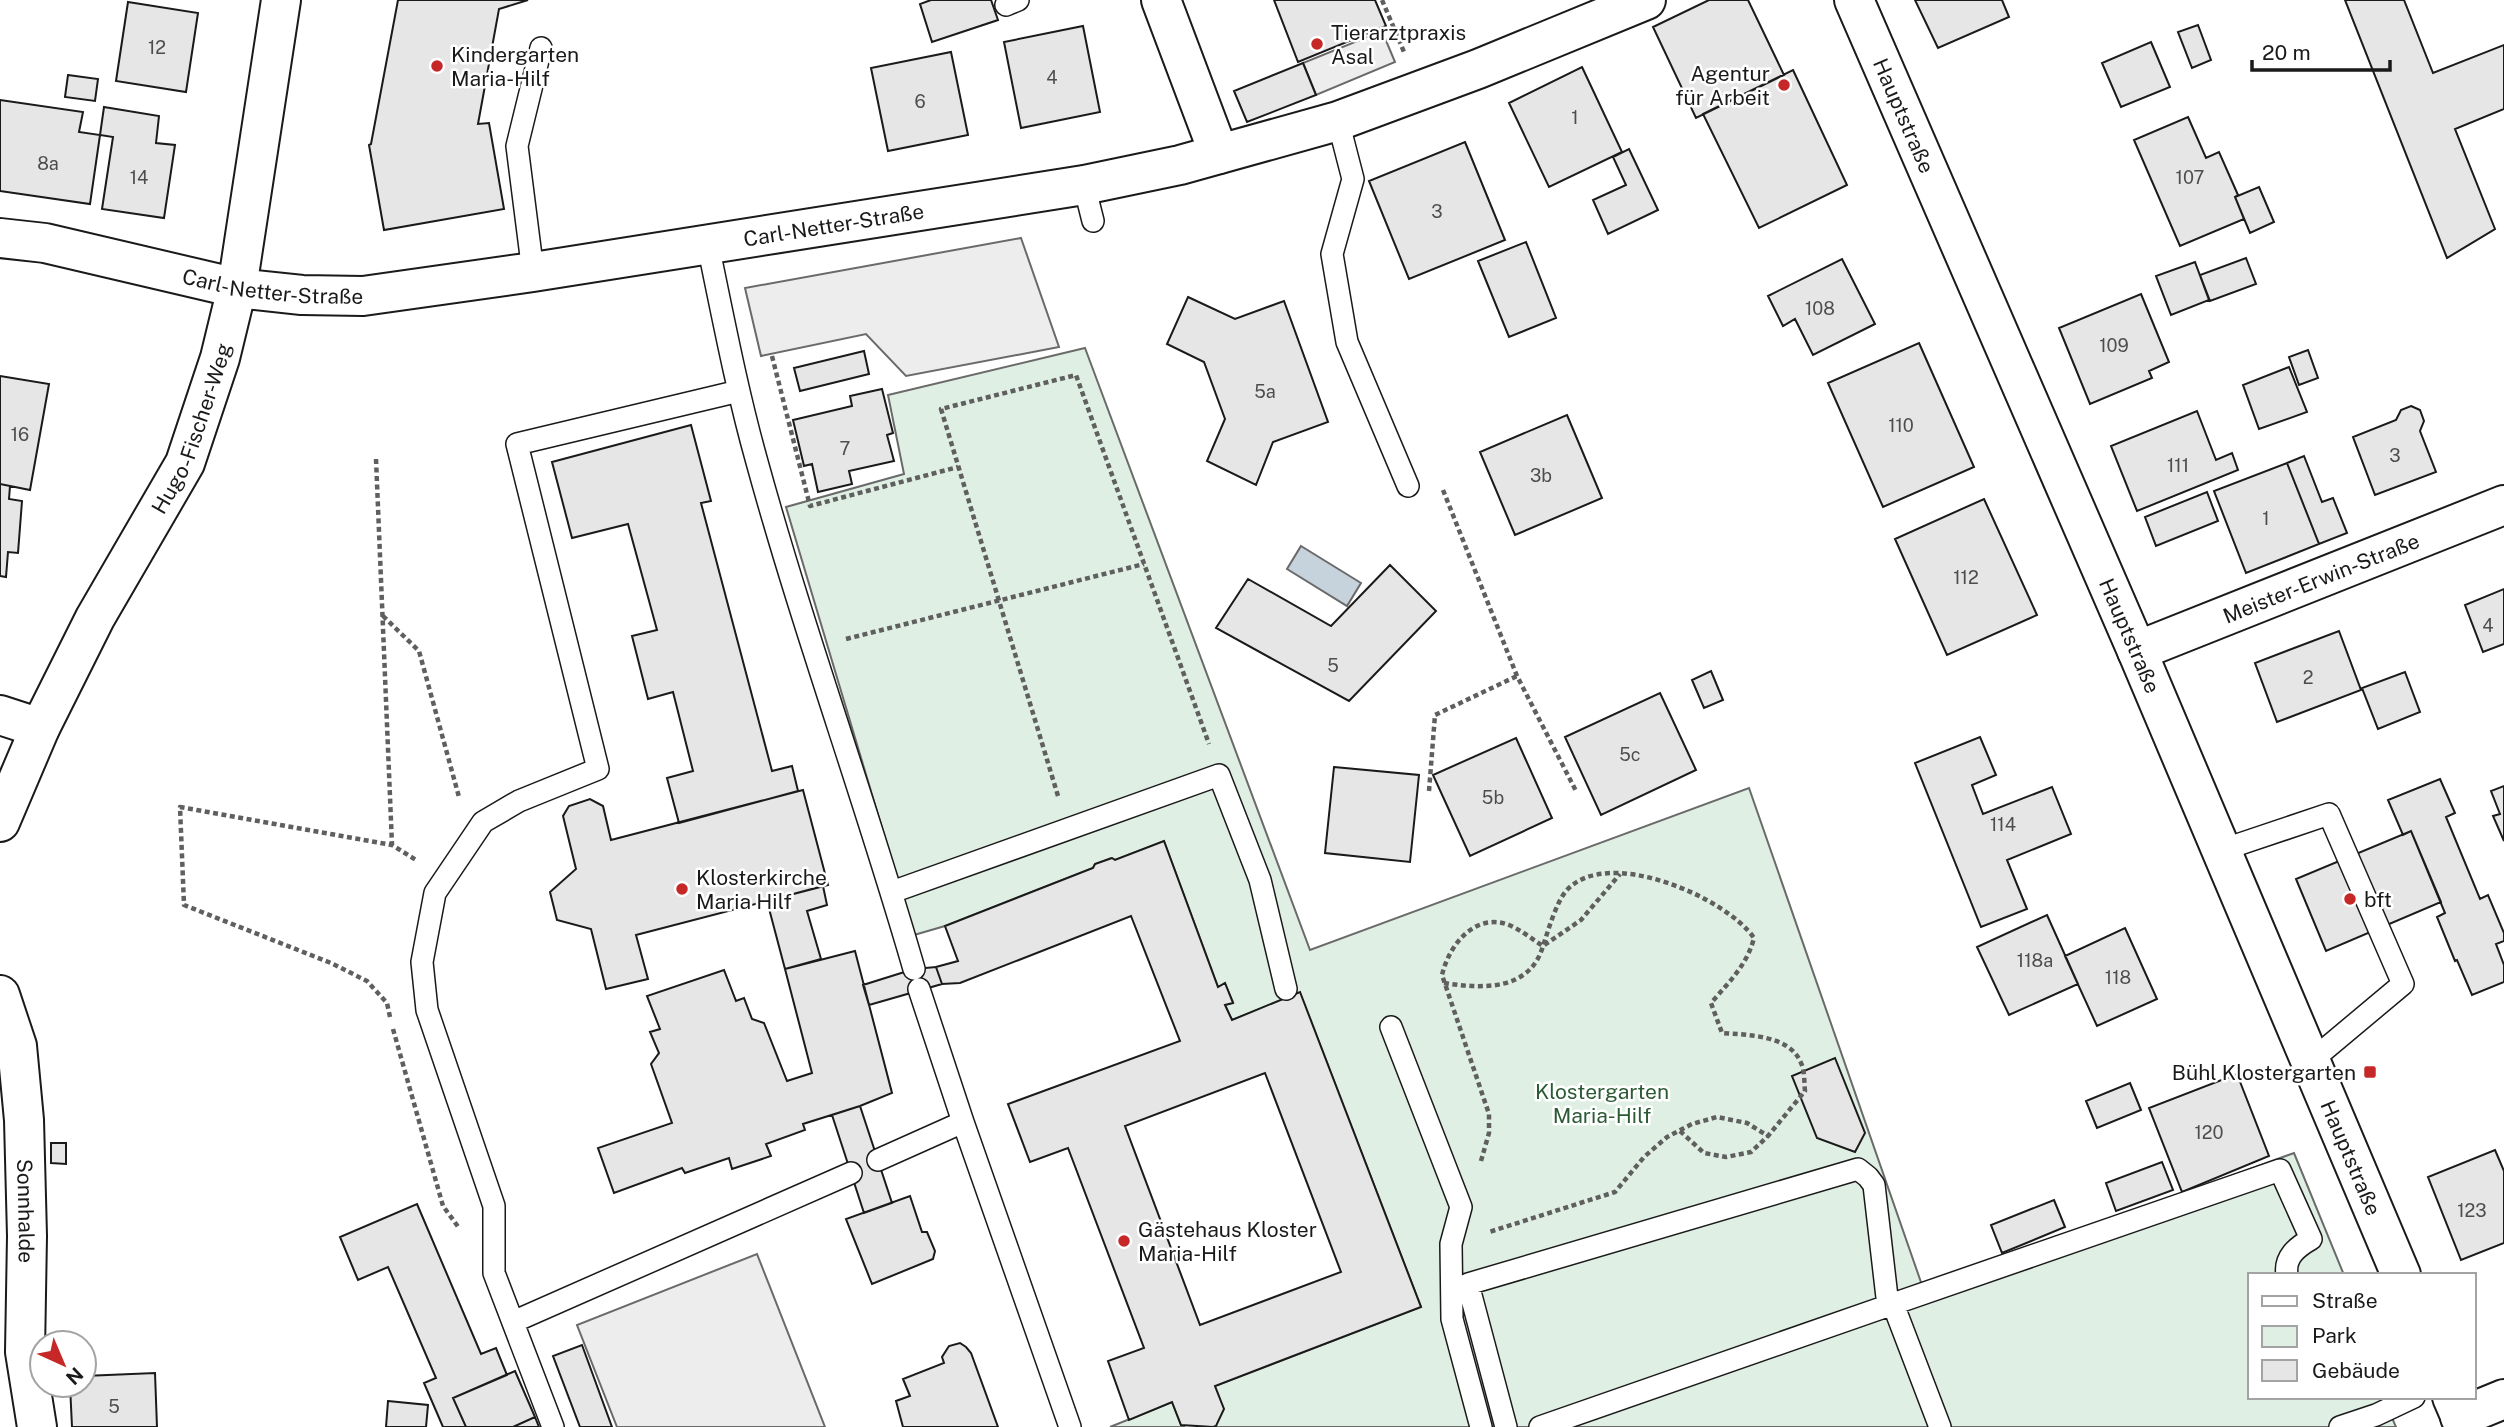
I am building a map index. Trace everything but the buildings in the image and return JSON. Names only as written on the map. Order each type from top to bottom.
[{"type":"street","name":"Hugo-Fischer-Weg","points":[[0,822],[40,728],[95,618],[185,463],[220,358],[237,288],[281,0]]},
{"type":"street","points":[[1160,0],[1219,154]]},
{"type":"street","name":"Carl-Netter-Straße","points":[[0,238],[45,243],[237,288],[302,295],[363,296],[708,245],[1089,203],[1180,165],[1338,121],[1422,91],[1646,0]]},
{"type":"street","name":"Hauptstraße","points":[[1854,0],[2137,651],[2400,1273]]},
{"type":"street","name":"Meister-Erwin-Straße","points":[[2137,651],[2504,505]]},
{"type":"street","points":[[0,715],[40,728]]},
{"type":"street","name":"Sonnhalde","points":[[0,995],[17,1046],[23,1108],[27,1236],[25,1352],[37,1427]]},
{"type":"street","points":[[2459,1414],[2504,1399]]},
{"type":"lane","points":[[533,272],[517,146],[541,48]]},
{"type":"lane","points":[[1338,121],[1353,179],[1332,254],[1347,342],[1408,485]]},
{"type":"lane","points":[[708,245],[739,391],[811,648],[892,892],[916,979],[963,1122],[1070,1427]]},
{"type":"lane","points":[[553,1427],[494,1273],[494,1206],[427,1010],[422,962],[436,892],[483,822],[519,801],[598,769],[517,444],[739,391]]},
{"type":"lane","points":[[892,892],[1219,775],[1260,880],[1286,989]]},
{"type":"lane","points":[[2222,850],[2329,814],[2403,984],[2311,1061]]},
{"type":"lane","points":[[1391,1027],[1461,1208],[1451,1244],[1452,1319],[1481,1427]]},
{"type":"lane","points":[[878,1160],[963,1122]]},
{"type":"lane","points":[[1506,1427],[1468,1284],[1858,1169],[1874,1185],[1891,1305],[1940,1427]]},
{"type":"lane","points":[[1540,1427],[2280,1170],[2311,1239],[2290,1255],[2287,1273]]},
{"type":"lane","points":[[513,1322],[851,1173]]},
{"type":"lane","points":[[2340,1427],[2409,1399]]},
{"type":"path","points":[[1382,0],[1422,91]]},
{"type":"path","points":[[772,356],[810,506],[958,467]]},
{"type":"path","points":[[1068,828],[941,410],[1076,375],[1219,775]]},
{"type":"path","points":[[376,459],[392,845]]},
{"type":"path","points":[[1441,485],[1517,676],[1576,791]]},
{"type":"path","points":[[811,648],[1144,564]]},
{"type":"path","points":[[382,616],[419,651],[471,839]]},
{"type":"path","points":[[1429,791],[1435,715],[1517,676]]},
{"type":"path","points":[[445,879],[392,845],[180,807],[184,905],[331,963],[367,981],[387,1003],[443,1206],[494,1273]]},
{"type":"path","points":[[1444,983],[1474,988],[1502,985],[1530,971],[1538,961],[1566,892],[1584,878],[1605,872],[1656,879],[1718,906],[1745,926],[1754,938],[1750,953],[1741,969],[1711,1003],[1722,1033],[1754,1036],[1780,1043],[1794,1051],[1802,1064],[1805,1091],[1768,1136],[1751,1152],[1726,1157],[1704,1153],[1679,1130]]},
{"type":"path","points":[[1542,946],[1581,920],[1620,874]]},
{"type":"path","points":[[1461,1208],[1486,1144],[1489,1114],[1444,983],[1442,975],[1446,959],[1460,939],[1476,926],[1494,922],[1510,926],[1542,946]]},
{"type":"path","points":[[1451,1244],[1615,1192],[1644,1157],[1667,1137],[1692,1124],[1717,1117],[1747,1124],[1768,1136]]},
{"type":"green space","name":"Klostergarten Maria-Hilf","points":[[1085,348],[1310,950],[1749,788],[1923,1288],[2294,1153],[2343,1273],[2248,1273],[2248,1399],[2384,1399],[2396,1427],[1213,1427],[1216,1426],[1215,1386],[1421,1307],[1300,993],[1232,1020],[1225,1005],[1233,1002],[1225,984],[1218,987],[1164,841],[1115,860],[1111,858],[1095,864],[1093,868],[945,926],[914,935],[786,507],[904,474],[888,395]]},
{"type":"green space","points":[[1172,1402],[1181,1425],[1185,1427],[1110,1427]]},
{"type":"shaded area","name":"Tierarztpraxis Asal","points":[[1382,31],[1395,62],[1316,95],[1303,63]]},
{"type":"shaded area","points":[[1021,238],[1059,347],[906,376],[866,334],[761,356],[745,288]]},
{"type":"shaded area","points":[[1301,546],[1361,583],[1347,606],[1287,569]]},
{"type":"shaded area","points":[[757,1254],[825,1427],[617,1427],[577,1325]]},
{"type":"place","name":"Tierarztpraxis Asal","points":[[1317,44]]},
{"type":"place","name":"Kindergarten Maria-Hilf","points":[[437,66]]},
{"type":"place","name":"Agentur für Arbeit","points":[[1784,85]]},
{"type":"place","name":"Klosterkirche Maria Hilf","points":[[682,889]]},
{"type":"place","name":"bft","points":[[2350,899]]},
{"type":"place","name":"Bühl Klostergarten","points":[[2370,1072]]},
{"type":"place","name":"Gästehaus Kloster Maria-Hilf","points":[[1124,1241]]}]
